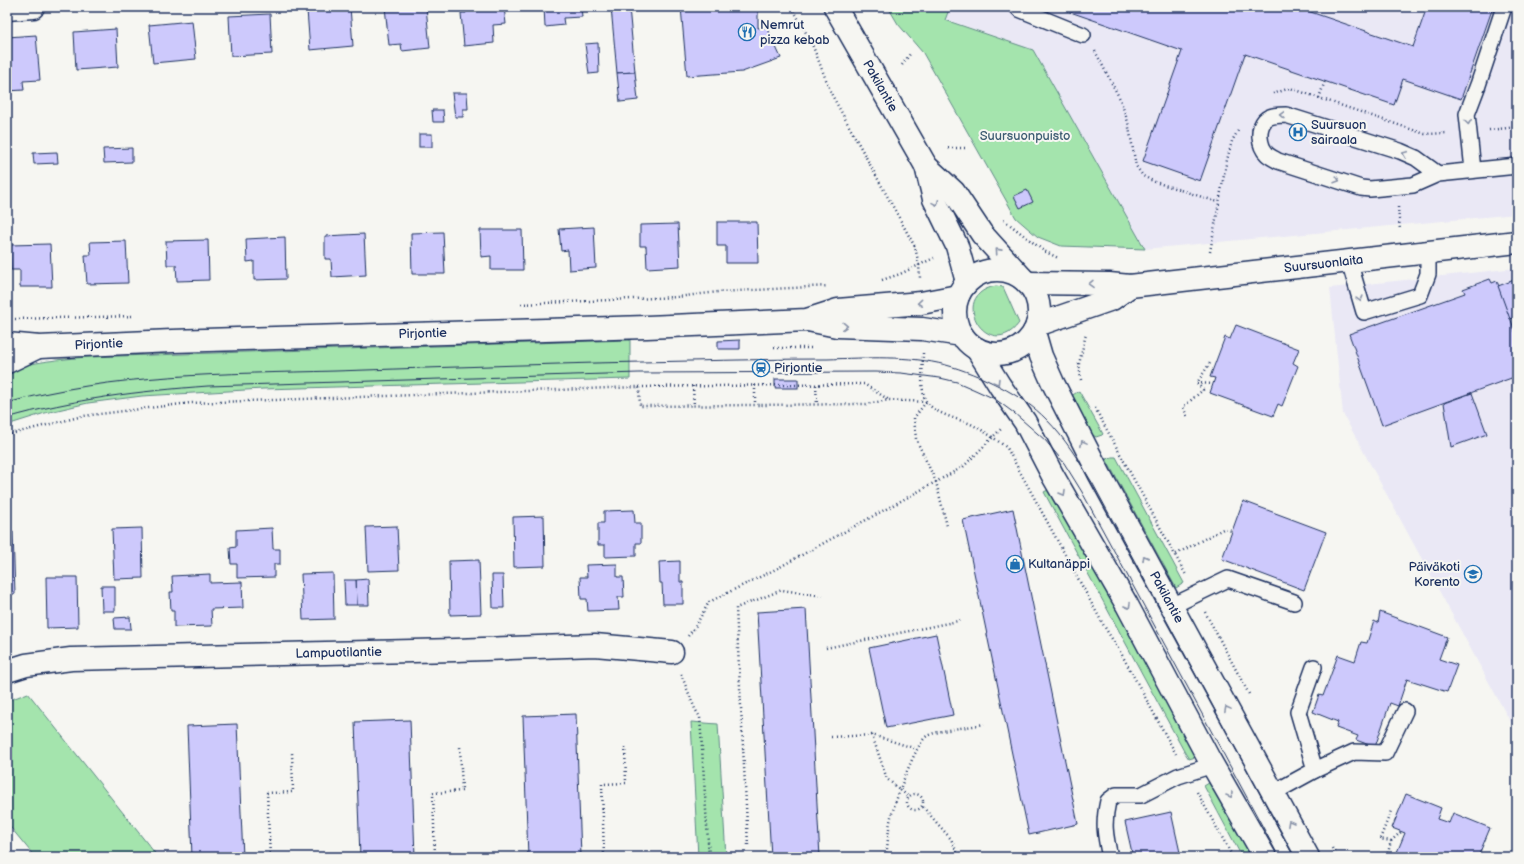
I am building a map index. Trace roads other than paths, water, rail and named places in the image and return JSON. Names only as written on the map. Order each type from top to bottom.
[{"type":"main road","points":[[7,9],[33,7]]},
{"type":"main road","name":"Pakilantie","points":[[835,7],[926,166],[934,199],[957,246],[963,289]]},
{"type":"main road","name":"Pakilantie","points":[[926,166],[954,192],[982,234],[1025,281]]},
{"type":"main road","name":"Suursuonlaita","points":[[1025,281],[1130,286],[1517,242]]},
{"type":"main road","points":[[969,342],[992,354],[1009,352],[1023,345],[1035,328],[1038,317],[1038,304],[1034,293],[1025,281],[1013,274],[997,270],[985,272],[974,277],[963,289],[955,308],[958,328],[1025,422],[1050,470],[1127,605],[1212,765],[1265,857]]},
{"type":"main road","name":"Suursuonlaita","points":[[1035,328],[1112,299],[1130,286]]},
{"type":"main road","name":"Pirjontie","points":[[807,320],[838,310],[921,303],[963,289]]},
{"type":"main road","name":"Pirjontie","points":[[7,344],[39,347],[172,341],[647,327],[807,320],[837,326],[922,329],[969,342]]},
{"type":"main road","name":"Pakilantie","points":[[1035,328],[1041,356],[1057,393],[1308,857]]},
{"type":"main road","name":"Pirjontie","points":[[7,362],[39,347]]},
{"type":"main road","name":"Lampuotilantie","points":[[7,671],[26,665],[71,659],[456,650],[594,645],[672,652]]},
{"type":"lane","points":[[1017,7],[1083,35]]},
{"type":"lane","points":[[1474,170],[1467,114],[1478,86],[1504,7]]},
{"type":"lane","points":[[1438,174],[1416,158],[1400,151],[1286,115],[1275,115],[1265,120],[1260,130],[1260,142],[1267,154],[1278,161],[1361,188],[1370,189],[1413,185],[1438,174],[1517,166]]},
{"type":"lane","points":[[1349,261],[1364,312],[1420,295],[1428,274],[1428,252]]},
{"type":"lane","points":[[1172,606],[1228,579],[1294,602]]},
{"type":"lane","points":[[1314,667],[1298,712],[1315,770]]},
{"type":"lane","points":[[1274,793],[1315,770],[1354,752],[1385,753],[1405,711]]},
{"type":"lane","points":[[1110,857],[1105,836],[1104,819],[1108,801],[1116,795],[1141,795],[1178,776],[1212,765]]},
{"type":"tram line","points":[[7,403],[47,393],[129,380],[253,373],[602,363],[872,358],[902,358],[932,362],[959,369],[1000,386],[1025,402],[1046,419],[1071,450],[1093,484],[1294,857]]},
{"type":"tram line","points":[[7,418],[32,411],[107,397],[157,390],[208,386],[639,373],[876,372],[901,373],[940,378],[957,382],[995,399],[1014,413],[1045,440],[1064,463],[1082,492],[1279,857]]},
{"type":"place","name":"Nemrut pizza kebab","points":[[747,32]]},
{"type":"place","name":"Suursuon sairaala","points":[[1298,132]]},
{"type":"place","name":"Pirjontie","points":[[761,368]]},
{"type":"place","name":"Kultanäppi","points":[[1015,564]]},
{"type":"place","name":"Päiväkoti Korento","points":[[1473,574]]},
{"type":"park label","name":"Suursuonpuisto","points":[[1025,136]]}]
